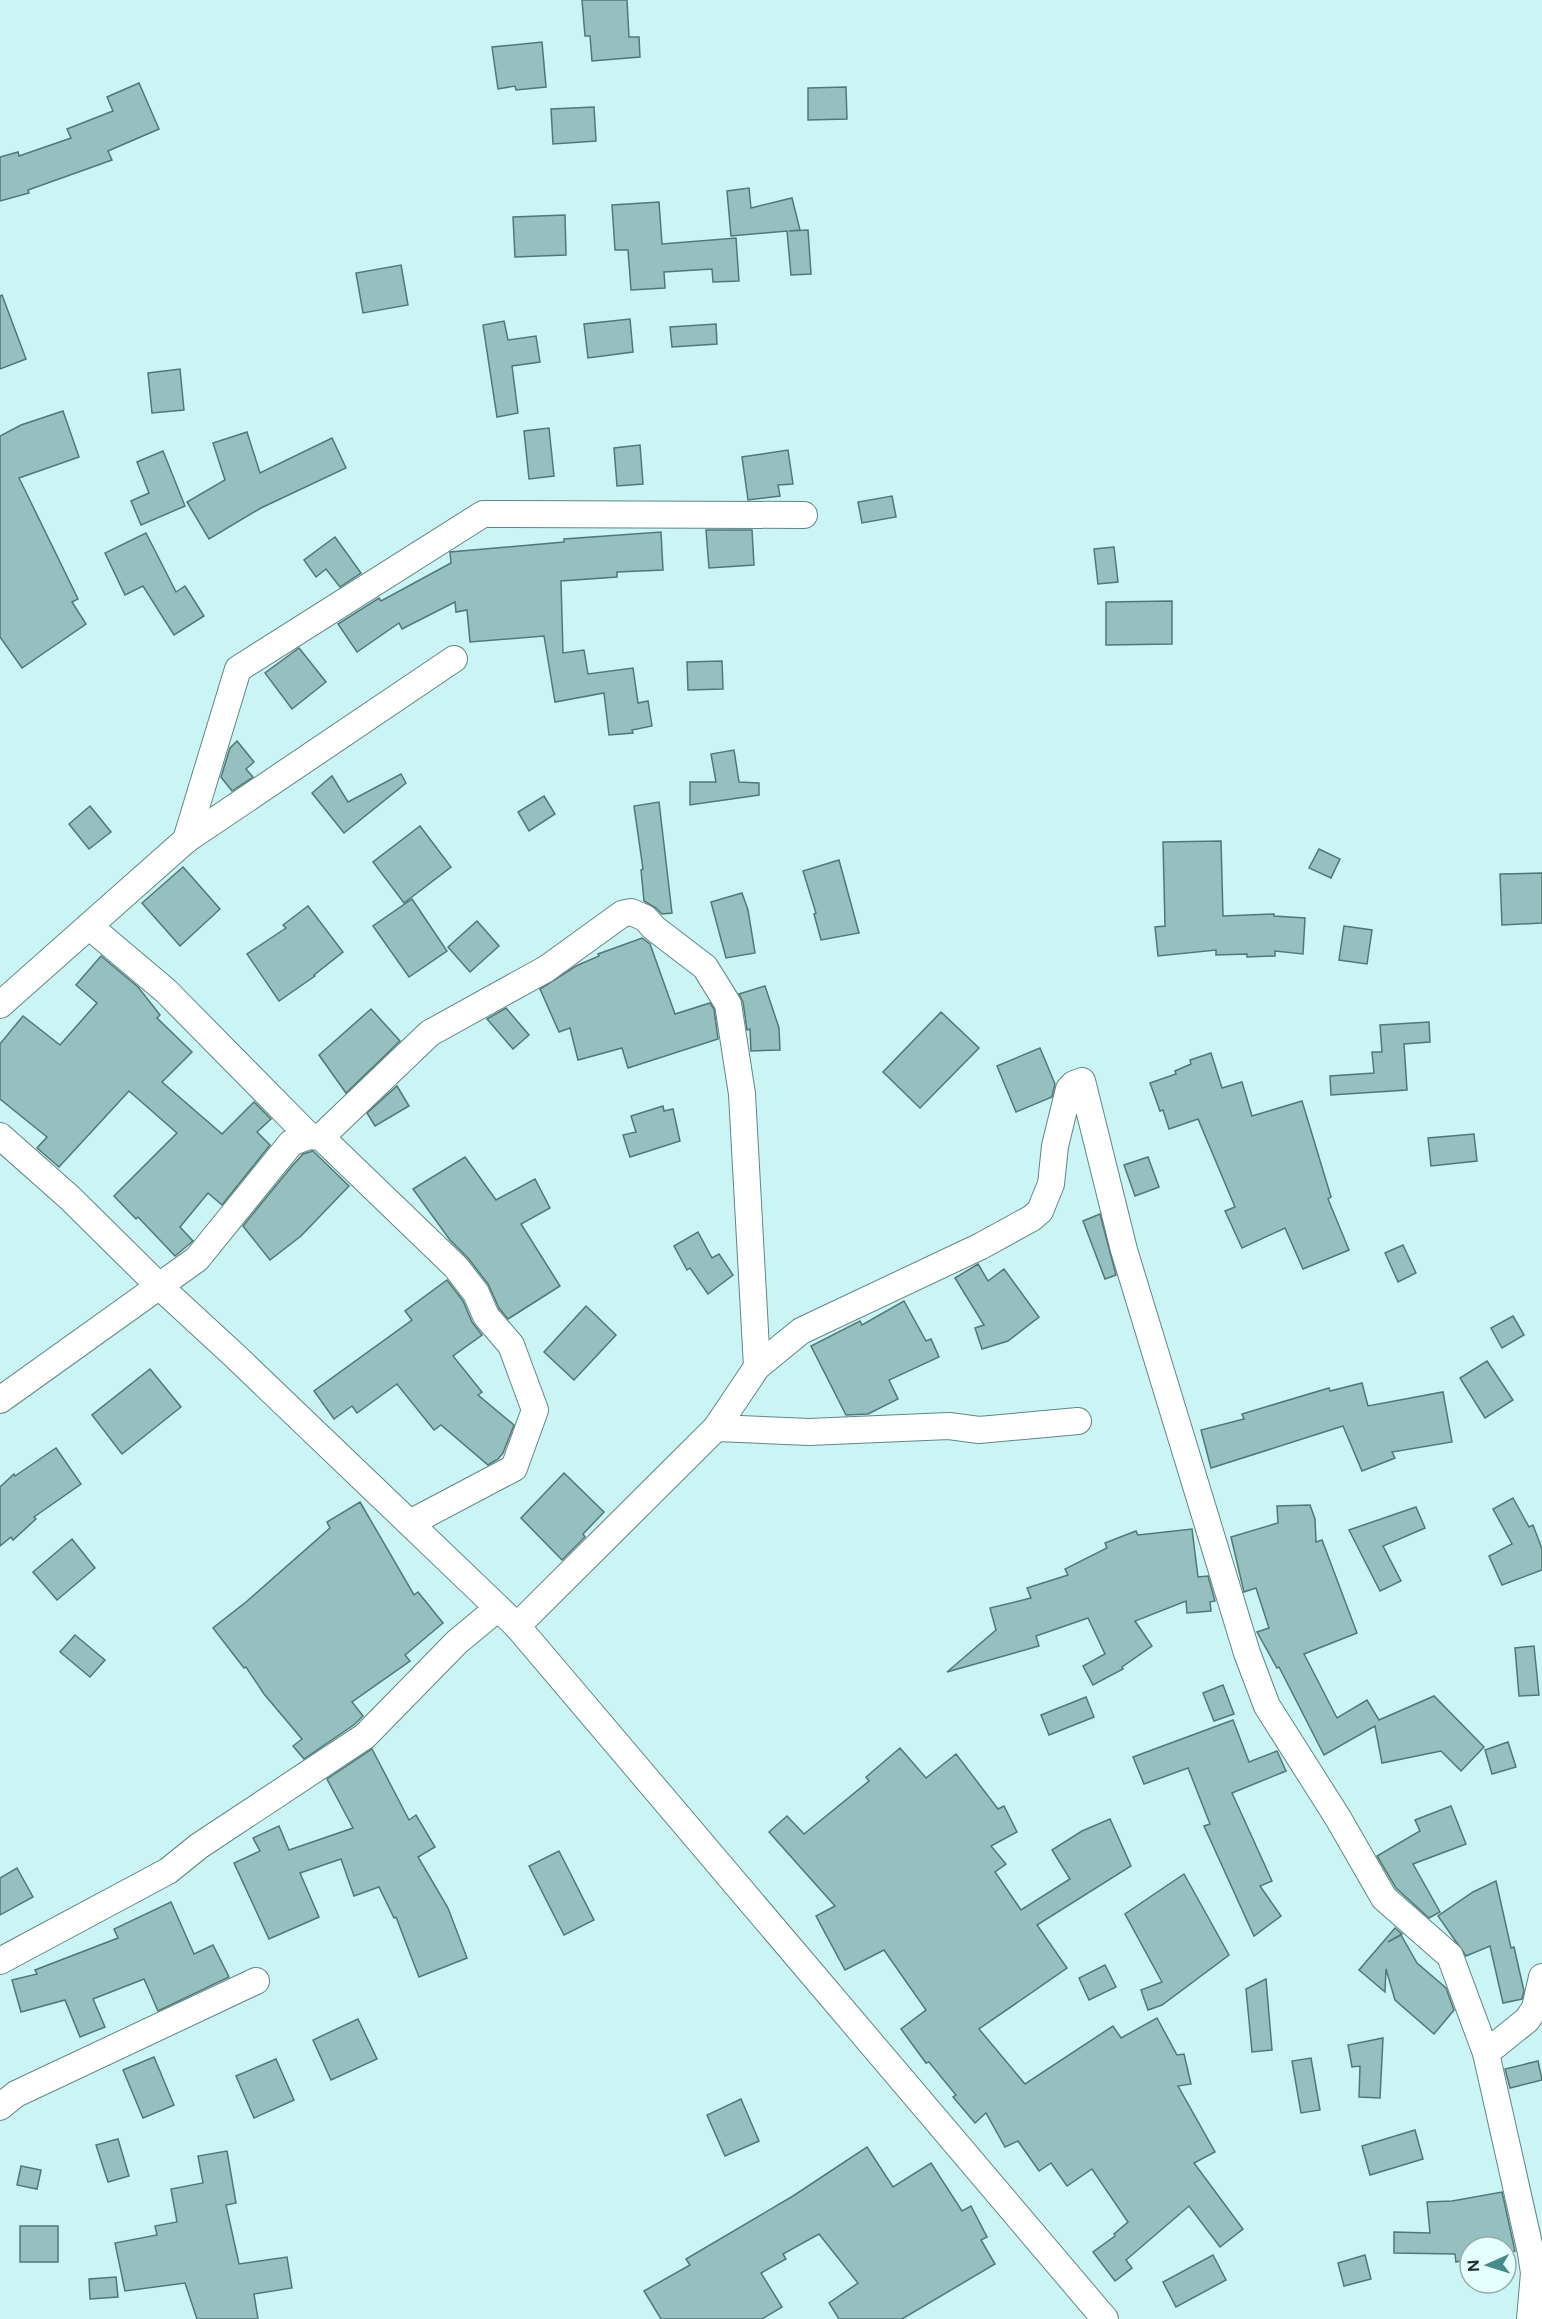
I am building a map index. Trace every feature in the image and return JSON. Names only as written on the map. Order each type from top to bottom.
[{"type":"street","points":[[186,840],[238,669],[483,514],[804,515]]},
{"type":"street","points":[[0,1005],[186,840],[454,659]]},
{"type":"street","points":[[0,1400],[158,1286],[178,1275],[197,1259],[291,1143],[315,1136],[430,1033],[546,969],[622,914],[631,912],[645,918],[705,967],[728,1004],[742,1094],[757,1367]]},
{"type":"street","points":[[89,926],[166,991],[315,1136],[456,1267],[476,1293],[486,1316],[512,1345],[535,1410],[514,1468],[410,1523]]},
{"type":"street","points":[[517,1626],[716,1428],[757,1367],[801,1331],[981,1246],[1032,1218],[1040,1211],[1051,1184],[1055,1146],[1069,1089],[1082,1081],[1124,1250],[1247,1653],[1267,1706],[1338,1818],[1384,1898],[1450,1956],[1486,2053],[1531,2253],[1535,2305]]},
{"type":"street","points":[[0,1136],[70,1198],[158,1286],[234,1355],[517,1626],[1105,2319]]},
{"type":"street","points":[[716,1428],[808,1432],[949,1426],[979,1430],[1078,1421]]},
{"type":"street","points":[[0,1961],[168,1871],[199,1846],[365,1736],[457,1642],[498,1608]]},
{"type":"street","points":[[1486,2053],[1527,2020],[1535,2008],[1542,1977]]},
{"type":"street","points":[[0,2106],[16,2094],[256,1981]]},
{"type":"building","points":[[582,0],[627,0],[629,37],[639,37],[640,57],[592,61],[590,36],[585,36]]},
{"type":"building","points":[[542,42],[546,87],[516,90],[515,86],[498,89],[492,47]]},
{"type":"building","points":[[139,83],[159,129],[108,151],[112,160],[28,190],[29,193],[0,201],[0,157],[18,152],[19,156],[71,138],[67,129],[113,111],[107,97]]},
{"type":"building","points":[[846,87],[847,119],[808,120],[808,88]]},
{"type":"building","points":[[594,107],[596,141],[553,144],[551,109]]},
{"type":"building","points":[[749,188],[751,208],[792,198],[800,230],[789,231],[808,230],[811,274],[791,275],[787,231],[731,236],[727,191]]},
{"type":"building","points":[[659,202],[662,244],[736,238],[739,281],[713,282],[712,269],[664,272],[665,288],[631,290],[628,250],[615,250],[612,205]]},
{"type":"building","points":[[565,215],[566,255],[515,257],[513,217]]},
{"type":"building","points":[[401,265],[408,305],[363,313],[356,273]]},
{"type":"building","points":[[2,295],[26,359],[0,369],[0,296]]},
{"type":"building","points":[[630,319],[633,352],[588,358],[584,324]]},
{"type":"building","points":[[504,321],[508,340],[536,336],[540,362],[512,366],[518,413],[497,417],[483,325]]},
{"type":"building","points":[[716,324],[717,344],[672,347],[670,327]]},
{"type":"building","points":[[180,369],[184,410],[152,413],[148,373]]},
{"type":"building","points":[[63,411],[79,457],[19,478],[78,599],[72,602],[86,624],[22,668],[0,637],[0,436],[21,425]]},
{"type":"building","points":[[549,428],[554,476],[529,479],[524,431]]},
{"type":"building","points":[[247,432],[260,473],[332,438],[346,468],[261,508],[209,539],[187,502],[225,480],[213,443]]},
{"type":"building","points":[[640,445],[643,484],[617,486],[614,448]]},
{"type":"building","points":[[788,450],[793,484],[778,485],[780,496],[748,500],[742,457]]},
{"type":"building","points":[[163,451],[185,506],[141,525],[131,501],[149,493],[137,462]]},
{"type":"building","points":[[892,496],[896,517],[862,523],[858,502]]},
{"type":"building","points":[[706,530],[752,530],[754,565],[709,568]]},
{"type":"building","points":[[661,532],[663,570],[617,572],[617,577],[561,581],[563,653],[584,650],[588,674],[633,668],[638,703],[648,701],[652,726],[632,730],[633,733],[609,735],[604,693],[555,702],[544,636],[470,642],[467,610],[456,612],[455,602],[402,629],[399,623],[357,652],[338,624],[379,598],[381,601],[451,563],[450,552],[564,542],[564,539]]},
{"type":"building","points":[[146,533],[176,592],[185,586],[204,616],[174,635],[143,586],[125,595],[105,553]]},
{"type":"building","points":[[335,537],[361,573],[340,587],[326,569],[316,577],[304,560]]},
{"type":"building","points":[[1114,547],[1118,582],[1098,584],[1094,549]]},
{"type":"building","points":[[1172,601],[1172,644],[1106,645],[1106,602]]},
{"type":"building","points":[[299,648],[326,682],[292,709],[265,673]]},
{"type":"building","points":[[722,661],[723,689],[688,690],[687,662]]},
{"type":"building","points":[[237,741],[254,762],[246,769],[253,777],[232,791],[221,777],[230,748]]},
{"type":"building","points":[[734,750],[739,782],[759,783],[759,795],[690,805],[690,782],[716,782],[711,754]]},
{"type":"building","points":[[401,774],[406,783],[344,833],[312,793],[332,776],[348,802]]},
{"type":"building","points":[[544,796],[555,814],[529,831],[518,812]]},
{"type":"building","points":[[659,802],[672,913],[662,914],[644,901],[641,870],[643,869],[634,806]]},
{"type":"building","points":[[90,806],[111,832],[89,849],[69,824]]},
{"type":"building","points":[[420,826],[451,867],[404,903],[373,862]]},
{"type":"building","points":[[1221,841],[1223,916],[1274,914],[1274,916],[1305,918],[1303,954],[1275,951],[1275,956],[1247,957],[1247,954],[1216,955],[1216,950],[1158,956],[1155,927],[1165,926],[1163,842]]},
{"type":"building","points":[[1319,849],[1340,859],[1331,878],[1309,868]]},
{"type":"building","points":[[839,860],[859,933],[821,940],[814,914],[816,913],[803,871]]},
{"type":"building","points":[[183,867],[220,909],[180,946],[142,903]]},
{"type":"building","points":[[1542,873],[1542,923],[1502,925],[1500,874]]},
{"type":"building","points":[[742,893],[748,910],[755,953],[726,958],[711,902]]},
{"type":"building","points":[[412,899],[447,951],[409,977],[373,926]]},
{"type":"building","points":[[308,906],[343,952],[315,976],[279,1001],[247,954],[286,928],[283,925]]},
{"type":"building","points":[[477,921],[499,946],[470,972],[448,947]]},
{"type":"building","points":[[1344,926],[1372,930],[1367,964],[1339,960]]},
{"type":"building","points":[[642,938],[650,944],[675,1014],[710,1003],[714,1009],[718,1039],[628,1068],[622,1048],[578,1060],[570,1028],[559,1032],[540,989],[576,966],[599,956],[598,954]]},
{"type":"building","points":[[101,956],[138,987],[160,1015],[157,1018],[192,1052],[162,1082],[222,1134],[254,1102],[271,1119],[257,1132],[270,1145],[222,1205],[208,1193],[180,1227],[193,1241],[175,1256],[138,1217],[136,1219],[114,1196],[177,1133],[129,1091],[59,1167],[37,1148],[47,1137],[0,1099],[0,1044],[23,1016],[60,1045],[97,1003],[76,985]]},
{"type":"building","points":[[765,986],[779,1028],[780,1050],[751,1051],[750,1029],[747,1030],[743,1002],[739,994]]},
{"type":"building","points":[[506,1008],[529,1035],[513,1049],[487,1019]]},
{"type":"building","points":[[371,1009],[400,1041],[346,1093],[319,1055]]},
{"type":"building","points":[[941,1012],[979,1048],[920,1108],[883,1072]]},
{"type":"building","points":[[1429,1022],[1430,1042],[1404,1044],[1407,1090],[1331,1095],[1330,1076],[1374,1073],[1372,1052],[1382,1052],[1380,1025]]},
{"type":"building","points":[[1040,1048],[1055,1084],[1052,1097],[1016,1112],[997,1066]]},
{"type":"building","points":[[1211,1053],[1222,1088],[1242,1082],[1252,1116],[1302,1101],[1331,1197],[1328,1199],[1349,1250],[1303,1269],[1285,1228],[1242,1248],[1225,1211],[1235,1207],[1198,1119],[1169,1129],[1150,1083],[1176,1074],[1175,1071],[1191,1064],[1190,1060]]},
{"type":"building","points":[[397,1086],[409,1106],[375,1126],[367,1113]]},
{"type":"building","points":[[663,1106],[664,1111],[673,1109],[680,1141],[630,1157],[623,1135],[636,1132],[631,1116]]},
{"type":"building","points":[[1474,1134],[1477,1161],[1431,1166],[1428,1138]]},
{"type":"building","points":[[313,1151],[349,1186],[301,1236],[270,1260],[243,1226],[303,1154]]},
{"type":"building","points":[[465,1157],[496,1200],[535,1179],[550,1208],[521,1224],[560,1286],[508,1319],[499,1308],[488,1284],[468,1258],[450,1240],[413,1189]]},
{"type":"building","points":[[1148,1157],[1159,1187],[1135,1196],[1124,1165]]},
{"type":"building","points":[[1100,1214],[1116,1275],[1105,1279],[1083,1221]]},
{"type":"building","points":[[698,1232],[712,1258],[719,1254],[733,1275],[708,1294],[690,1268],[687,1270],[674,1246]]},
{"type":"building","points":[[1403,1245],[1416,1273],[1398,1282],[1385,1253]]},
{"type":"building","points":[[978,1264],[988,1281],[1004,1269],[1039,1317],[1008,1341],[982,1349],[975,1328],[984,1325],[955,1278]]},
{"type":"building","points":[[447,1280],[463,1301],[472,1322],[482,1335],[453,1356],[482,1392],[478,1395],[514,1425],[503,1453],[488,1465],[441,1425],[434,1430],[397,1384],[357,1413],[352,1406],[334,1419],[314,1391],[412,1320],[405,1311]]},
{"type":"building","points":[[904,1301],[926,1341],[931,1339],[939,1357],[889,1380],[898,1399],[868,1414],[846,1415],[811,1346],[860,1321],[862,1325]]},
{"type":"building","points":[[586,1306],[616,1335],[574,1380],[544,1352]]},
{"type":"building","points":[[1513,1316],[1524,1335],[1502,1348],[1491,1328]]},
{"type":"building","points":[[1487,1361],[1513,1400],[1485,1418],[1460,1378]]},
{"type":"building","points":[[150,1369],[181,1407],[122,1454],[92,1415]]},
{"type":"building","points":[[1362,1383],[1368,1406],[1443,1392],[1452,1442],[1392,1452],[1395,1458],[1362,1471],[1343,1426],[1211,1468],[1201,1430],[1244,1419],[1242,1414],[1329,1388],[1330,1391]]},
{"type":"building","points":[[56,1448],[81,1484],[34,1517],[36,1519],[13,1540],[11,1537],[0,1546],[0,1487],[14,1474],[15,1476]]},
{"type":"building","points":[[564,1473],[604,1512],[583,1534],[585,1537],[562,1560],[521,1518]]},
{"type":"building","points":[[1513,1498],[1529,1527],[1533,1525],[1542,1549],[1542,1570],[1502,1585],[1489,1556],[1512,1544],[1493,1509]]},
{"type":"building","points":[[360,1502],[414,1595],[418,1592],[443,1623],[405,1655],[410,1661],[352,1702],[363,1716],[355,1724],[304,1759],[293,1746],[302,1739],[213,1628],[330,1528],[327,1522]]},
{"type":"building","points":[[1310,1505],[1315,1519],[1316,1542],[1322,1540],[1357,1633],[1304,1654],[1337,1718],[1367,1700],[1379,1720],[1434,1696],[1484,1747],[1461,1771],[1441,1751],[1382,1763],[1375,1726],[1324,1755],[1279,1667],[1277,1668],[1257,1632],[1269,1628],[1256,1588],[1244,1592],[1231,1537],[1278,1523],[1277,1506]]},
{"type":"building","points":[[1416,1507],[1425,1528],[1383,1546],[1401,1581],[1380,1591],[1349,1530]]},
{"type":"building","points":[[1192,1529],[1198,1577],[1208,1576],[1215,1601],[1210,1602],[1211,1611],[1187,1613],[1186,1601],[1135,1621],[1152,1646],[1122,1667],[1123,1669],[1093,1685],[1083,1666],[1105,1654],[1088,1618],[1036,1636],[1039,1646],[947,1672],[996,1630],[990,1608],[1031,1598],[1027,1588],[1068,1575],[1065,1569],[1107,1548],[1105,1543],[1136,1531],[1138,1535]]},
{"type":"building","points":[[72,1539],[95,1568],[57,1600],[33,1572]]},
{"type":"building","points":[[75,1635],[105,1660],[90,1677],[60,1652]]},
{"type":"building","points":[[1534,1646],[1539,1695],[1519,1696],[1515,1648]]},
{"type":"building","points":[[1223,1685],[1234,1714],[1214,1721],[1203,1693]]},
{"type":"building","points":[[1086,1697],[1094,1717],[1049,1735],[1041,1715]]},
{"type":"building","points":[[1233,1720],[1249,1762],[1277,1751],[1286,1771],[1232,1793],[1272,1881],[1260,1886],[1281,1916],[1254,1936],[1204,1826],[1210,1824],[1188,1768],[1144,1784],[1133,1757]]},
{"type":"building","points":[[1508,1742],[1516,1767],[1492,1774],[1485,1750]]},
{"type":"building","points":[[900,1748],[926,1778],[956,1754],[998,1809],[1004,1806],[1017,1832],[991,1846],[1006,1864],[995,1872],[1021,1910],[1070,1879],[1052,1850],[1082,1831],[1110,1819],[1131,1866],[1037,1925],[1067,1968],[979,2029],[1025,2084],[1113,2026],[1121,2038],[1157,2018],[1177,2055],[1184,2054],[1191,2084],[1178,2086],[1215,2152],[1194,2163],[1243,2229],[1220,2247],[1189,2206],[1126,2260],[1132,2268],[1115,2281],[1093,2252],[1115,2236],[1114,2234],[1128,2222],[1092,2169],[1067,2186],[1051,2163],[1039,2171],[1018,2141],[1005,2147],[986,2113],[975,2123],[953,2097],[956,2095],[929,2062],[926,2063],[901,2029],[926,2010],[884,1950],[845,1970],[816,1916],[835,1906],[769,1832],[787,1816],[804,1834],[869,1781],[866,1777]]},
{"type":"building","points":[[372,1749],[409,1820],[416,1815],[435,1847],[418,1857],[448,1908],[467,1958],[419,1977],[396,1917],[394,1918],[379,1887],[354,1896],[341,1859],[300,1873],[319,1917],[269,1939],[234,1863],[260,1851],[253,1838],[279,1826],[289,1850],[353,1828],[327,1779]]},
{"type":"building","points":[[1451,1806],[1466,1844],[1413,1864],[1440,1912],[1429,1918],[1396,1888],[1377,1856],[1420,1831],[1415,1820]]},
{"type":"building","points":[[559,1851],[594,1920],[564,1935],[529,1866]]},
{"type":"building","points":[[17,1868],[33,1897],[0,1915],[0,1878]]},
{"type":"building","points":[[1184,1874],[1229,1955],[1162,2005],[1148,2010],[1141,1990],[1162,1982],[1125,1914]]},
{"type":"building","points":[[1496,1881],[1511,1948],[1514,1947],[1524,1991],[1522,1999],[1503,2003],[1490,1946],[1466,1956],[1438,1916],[1473,1892]]},
{"type":"building","points":[[171,1902],[194,1954],[213,1945],[229,1977],[158,2011],[144,1979],[93,1999],[105,2027],[80,2037],[65,2000],[21,2012],[12,1980],[37,1974],[35,1970],[118,1938],[114,1929]]},
{"type":"building","points":[[1395,1928],[1402,1934],[1388,1942],[1401,1935],[1417,1963],[1446,1988],[1454,2010],[1434,2034],[1395,2000],[1386,1969],[1385,1992],[1359,1970]]},
{"type":"building","points":[[1105,1965],[1116,1987],[1089,2000],[1079,1978]]},
{"type":"building","points":[[1266,1979],[1272,2050],[1252,2052],[1246,1989]]},
{"type":"building","points":[[358,2019],[377,2059],[331,2080],[313,2040]]},
{"type":"building","points":[[1383,2038],[1380,2098],[1359,2097],[1360,2066],[1352,2067],[1348,2045]]},
{"type":"building","points":[[154,2057],[174,2105],[143,2118],[123,2070]]},
{"type":"building","points":[[1311,2058],[1320,2110],[1301,2113],[1292,2061]]},
{"type":"building","points":[[276,2059],[294,2100],[254,2118],[236,2076]]},
{"type":"building","points":[[1538,2061],[1542,2080],[1510,2088],[1505,2069]]},
{"type":"building","points":[[741,2099],[759,2141],[725,2156],[707,2115]]},
{"type":"building","points":[[1415,2130],[1423,2159],[1370,2175],[1362,2146]]},
{"type":"building","points":[[118,2139],[129,2176],[108,2182],[96,2145]]},
{"type":"building","points":[[867,2147],[893,2187],[931,2163],[962,2211],[971,2206],[987,2237],[981,2240],[995,2264],[902,2319],[839,2319],[829,2303],[858,2283],[819,2234],[783,2254],[786,2259],[761,2273],[782,2307],[762,2319],[661,2319],[644,2291],[690,2265],[686,2259],[793,2196]]},
{"type":"building","points":[[227,2151],[236,2203],[226,2205],[239,2264],[287,2257],[292,2288],[254,2294],[258,2319],[197,2319],[185,2283],[125,2291],[115,2243],[157,2235],[155,2226],[177,2222],[171,2189],[203,2183],[198,2156]]},
{"type":"building","points":[[21,2166],[41,2170],[37,2189],[17,2185]]},
{"type":"building","points":[[1502,2192],[1511,2235],[1458,2235],[1458,2262],[1456,2262],[1455,2254],[1394,2253],[1394,2232],[1430,2233],[1427,2202],[1452,2201]]},
{"type":"building","points":[[20,2226],[58,2226],[58,2262],[20,2262]]},
{"type":"building","points":[[1213,2255],[1226,2280],[1176,2307],[1163,2282]]},
{"type":"building","points":[[1365,2255],[1371,2279],[1344,2286],[1338,2263]]},
{"type":"building","points":[[116,2277],[118,2297],[90,2299],[89,2279]]}]
